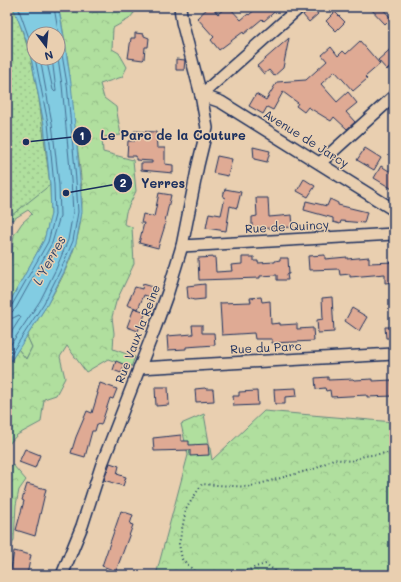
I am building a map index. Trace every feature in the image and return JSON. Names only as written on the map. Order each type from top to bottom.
[{"type":"street","name":"Rue Vaux la Reine","points":[[62,575],[82,526],[102,464],[155,328],[182,246],[207,128],[201,95],[182,22],[180,7]]},
{"type":"street","points":[[201,95],[300,7]]},
{"type":"street","name":"Avenue de Jarcy","points":[[201,95],[221,102],[394,210]]},
{"type":"street","points":[[320,163],[394,96]]},
{"type":"street","name":"Rue de Quincy","points":[[182,246],[394,234]]},
{"type":"street","name":"Rue du Parc","points":[[140,368],[394,354]]},
{"type":"path","points":[[217,575],[196,573],[182,559],[178,544],[186,508],[202,484],[248,487],[317,468],[333,459],[351,461],[364,456],[394,452]]},
{"type":"path","points":[[239,575],[266,564],[280,575]]},
{"type":"green space","points":[[7,7],[13,7],[26,40],[26,66],[33,66],[44,124],[50,185],[51,215],[44,240],[7,307],[7,273],[10,265],[14,235],[22,223],[32,214],[28,210],[12,220],[7,219]]},
{"type":"green space","points":[[7,7],[14,7],[26,42],[26,66],[32,66],[39,99],[50,185],[7,219]]},
{"type":"green space","points":[[58,7],[139,7],[129,19],[113,28],[112,49],[119,53],[127,67],[122,77],[100,84],[104,98],[116,107],[121,135],[102,137],[103,152],[133,160],[136,191],[126,212],[124,224],[132,227],[134,264],[116,302],[112,317],[114,333],[113,349],[135,357],[131,367],[108,359],[86,372],[67,346],[60,357],[65,378],[56,395],[44,399],[41,422],[17,435],[7,446],[7,367],[18,349],[26,359],[32,347],[27,336],[51,298],[65,272],[71,258],[81,218],[82,193],[80,167],[66,48],[66,26],[62,26]]},
{"type":"green space","points":[[27,336],[32,347],[26,359],[18,349]]},
{"type":"green space","points":[[264,411],[394,422],[394,575],[156,575],[188,455],[181,424],[204,414],[212,460]]},
{"type":"green space","points":[[13,465],[26,480],[19,490],[16,505],[14,540],[7,556],[7,466]]},
{"type":"water","points":[[13,7],[58,7],[62,26],[26,26],[26,40]]},
{"type":"water","name":"L'Yerres","points":[[66,52],[71,83],[82,212],[76,243],[64,272],[47,305],[7,367],[7,307],[44,240],[51,214],[50,185],[44,124],[33,66],[66,66]]},
{"type":"building","points":[[209,7],[212,7],[218,14],[226,7],[229,7],[241,20],[258,7],[280,7],[264,21],[262,19],[244,34],[243,32],[219,50],[211,40],[214,37],[197,18]]},
{"type":"building","points":[[312,7],[318,14],[309,22],[303,15]]},
{"type":"building","points":[[369,7],[381,7],[391,18],[385,24]]},
{"type":"building","points":[[335,12],[345,22],[336,31],[326,21]]},
{"type":"building","points":[[135,33],[144,34],[144,36],[149,38],[148,47],[145,47],[143,60],[128,58],[131,38],[135,38]]},
{"type":"building","points":[[289,38],[283,68],[274,76],[269,70],[264,74],[257,66]]},
{"type":"building","points":[[360,41],[380,64],[365,77],[367,79],[353,91],[335,71],[321,84],[337,102],[348,92],[357,103],[346,112],[355,122],[347,129],[334,117],[331,121],[308,107],[304,112],[296,106],[298,103],[283,92],[273,110],[267,107],[263,114],[249,106],[256,94],[266,100],[277,82],[306,80],[327,61],[322,55],[331,47],[338,56],[343,51],[346,54]]},
{"type":"building","points":[[394,46],[394,64],[387,70],[378,60]]},
{"type":"building","points":[[176,59],[185,60],[184,70],[176,70]]},
{"type":"building","points":[[134,131],[156,132],[157,148],[165,148],[165,164],[173,165],[173,173],[141,170],[141,163],[152,163],[152,161],[136,160],[136,156],[127,156],[128,141],[135,141]]},
{"type":"building","points":[[253,147],[270,151],[267,162],[254,159]]},
{"type":"building","points":[[365,148],[381,158],[374,170],[357,160]]},
{"type":"building","points":[[217,156],[232,159],[228,176],[213,173]]},
{"type":"building","points":[[381,166],[394,174],[394,190],[374,178]]},
{"type":"building","points":[[304,179],[315,186],[308,197],[297,191]]},
{"type":"building","points":[[225,189],[241,192],[237,208],[230,206],[226,231],[206,228],[209,213],[221,215],[225,197],[223,197]]},
{"type":"building","points":[[159,193],[171,195],[166,222],[158,248],[139,243],[144,223],[141,223],[143,214],[154,217]]},
{"type":"building","points":[[256,198],[268,198],[269,217],[292,215],[293,227],[252,229],[252,217],[257,216]]},
{"type":"building","points":[[330,199],[338,203],[338,205],[367,212],[364,223],[341,221],[340,224],[333,222],[333,218],[304,210],[306,201],[327,206]]},
{"type":"building","points":[[325,255],[325,259],[369,257],[369,263],[394,262],[394,282],[385,283],[385,274],[350,277],[350,274],[340,275],[339,269],[309,270],[308,256]]},
{"type":"building","points":[[215,257],[216,272],[232,271],[231,265],[242,264],[242,257],[254,257],[254,261],[258,261],[258,263],[275,262],[280,260],[280,258],[288,258],[288,280],[277,280],[277,275],[260,276],[260,278],[199,280],[198,258]]},
{"type":"building","points":[[143,284],[153,287],[150,297],[144,295],[138,309],[127,305],[135,287],[142,289]]},
{"type":"building","points":[[205,284],[205,299],[194,300],[188,298],[187,286]]},
{"type":"building","points":[[261,297],[262,302],[270,301],[271,324],[297,324],[297,329],[313,328],[314,341],[272,343],[272,339],[255,339],[254,333],[222,335],[220,303],[251,302],[250,298]]},
{"type":"building","points":[[332,297],[334,332],[318,333],[317,320],[323,319],[322,298]]},
{"type":"building","points":[[134,308],[146,312],[138,331],[127,327]]},
{"type":"building","points":[[352,308],[367,317],[359,331],[345,321]]},
{"type":"building","points":[[192,325],[202,325],[202,333],[214,333],[215,345],[168,350],[167,336],[193,334]]},
{"type":"building","points":[[385,327],[394,327],[394,338],[386,338]]},
{"type":"building","points":[[116,361],[125,365],[121,373],[113,370]]},
{"type":"building","points":[[328,377],[328,380],[392,380],[393,396],[367,397],[367,395],[331,397],[330,390],[326,391],[325,388],[316,389],[315,378]]},
{"type":"building","points":[[100,383],[117,389],[113,399],[110,398],[101,425],[97,424],[95,431],[92,431],[85,457],[71,453],[87,411],[92,413]]},
{"type":"building","points":[[155,387],[168,387],[169,405],[156,406]]},
{"type":"building","points":[[296,388],[297,396],[285,397],[285,404],[275,404],[274,389]]},
{"type":"building","points":[[195,389],[213,389],[214,401],[196,402]]},
{"type":"building","points":[[257,391],[258,405],[234,406],[233,396],[239,396],[239,392]]},
{"type":"building","points":[[181,435],[181,441],[189,441],[189,445],[208,444],[209,455],[190,456],[190,450],[154,451],[153,438]]},
{"type":"building","points":[[25,449],[40,455],[35,468],[19,462]]},
{"type":"building","points":[[110,463],[119,466],[117,474],[126,477],[123,486],[104,480]]},
{"type":"building","points":[[27,484],[46,489],[35,536],[16,530]]},
{"type":"building","points":[[121,511],[133,515],[130,524],[133,525],[116,571],[102,566]]},
{"type":"building","points":[[14,551],[31,555],[27,575],[10,575]]},
{"type":"place","name":"Le Parc de la Couture","points":[[26,142]]},
{"type":"place","name":"Yerres","points":[[66,193]]}]
